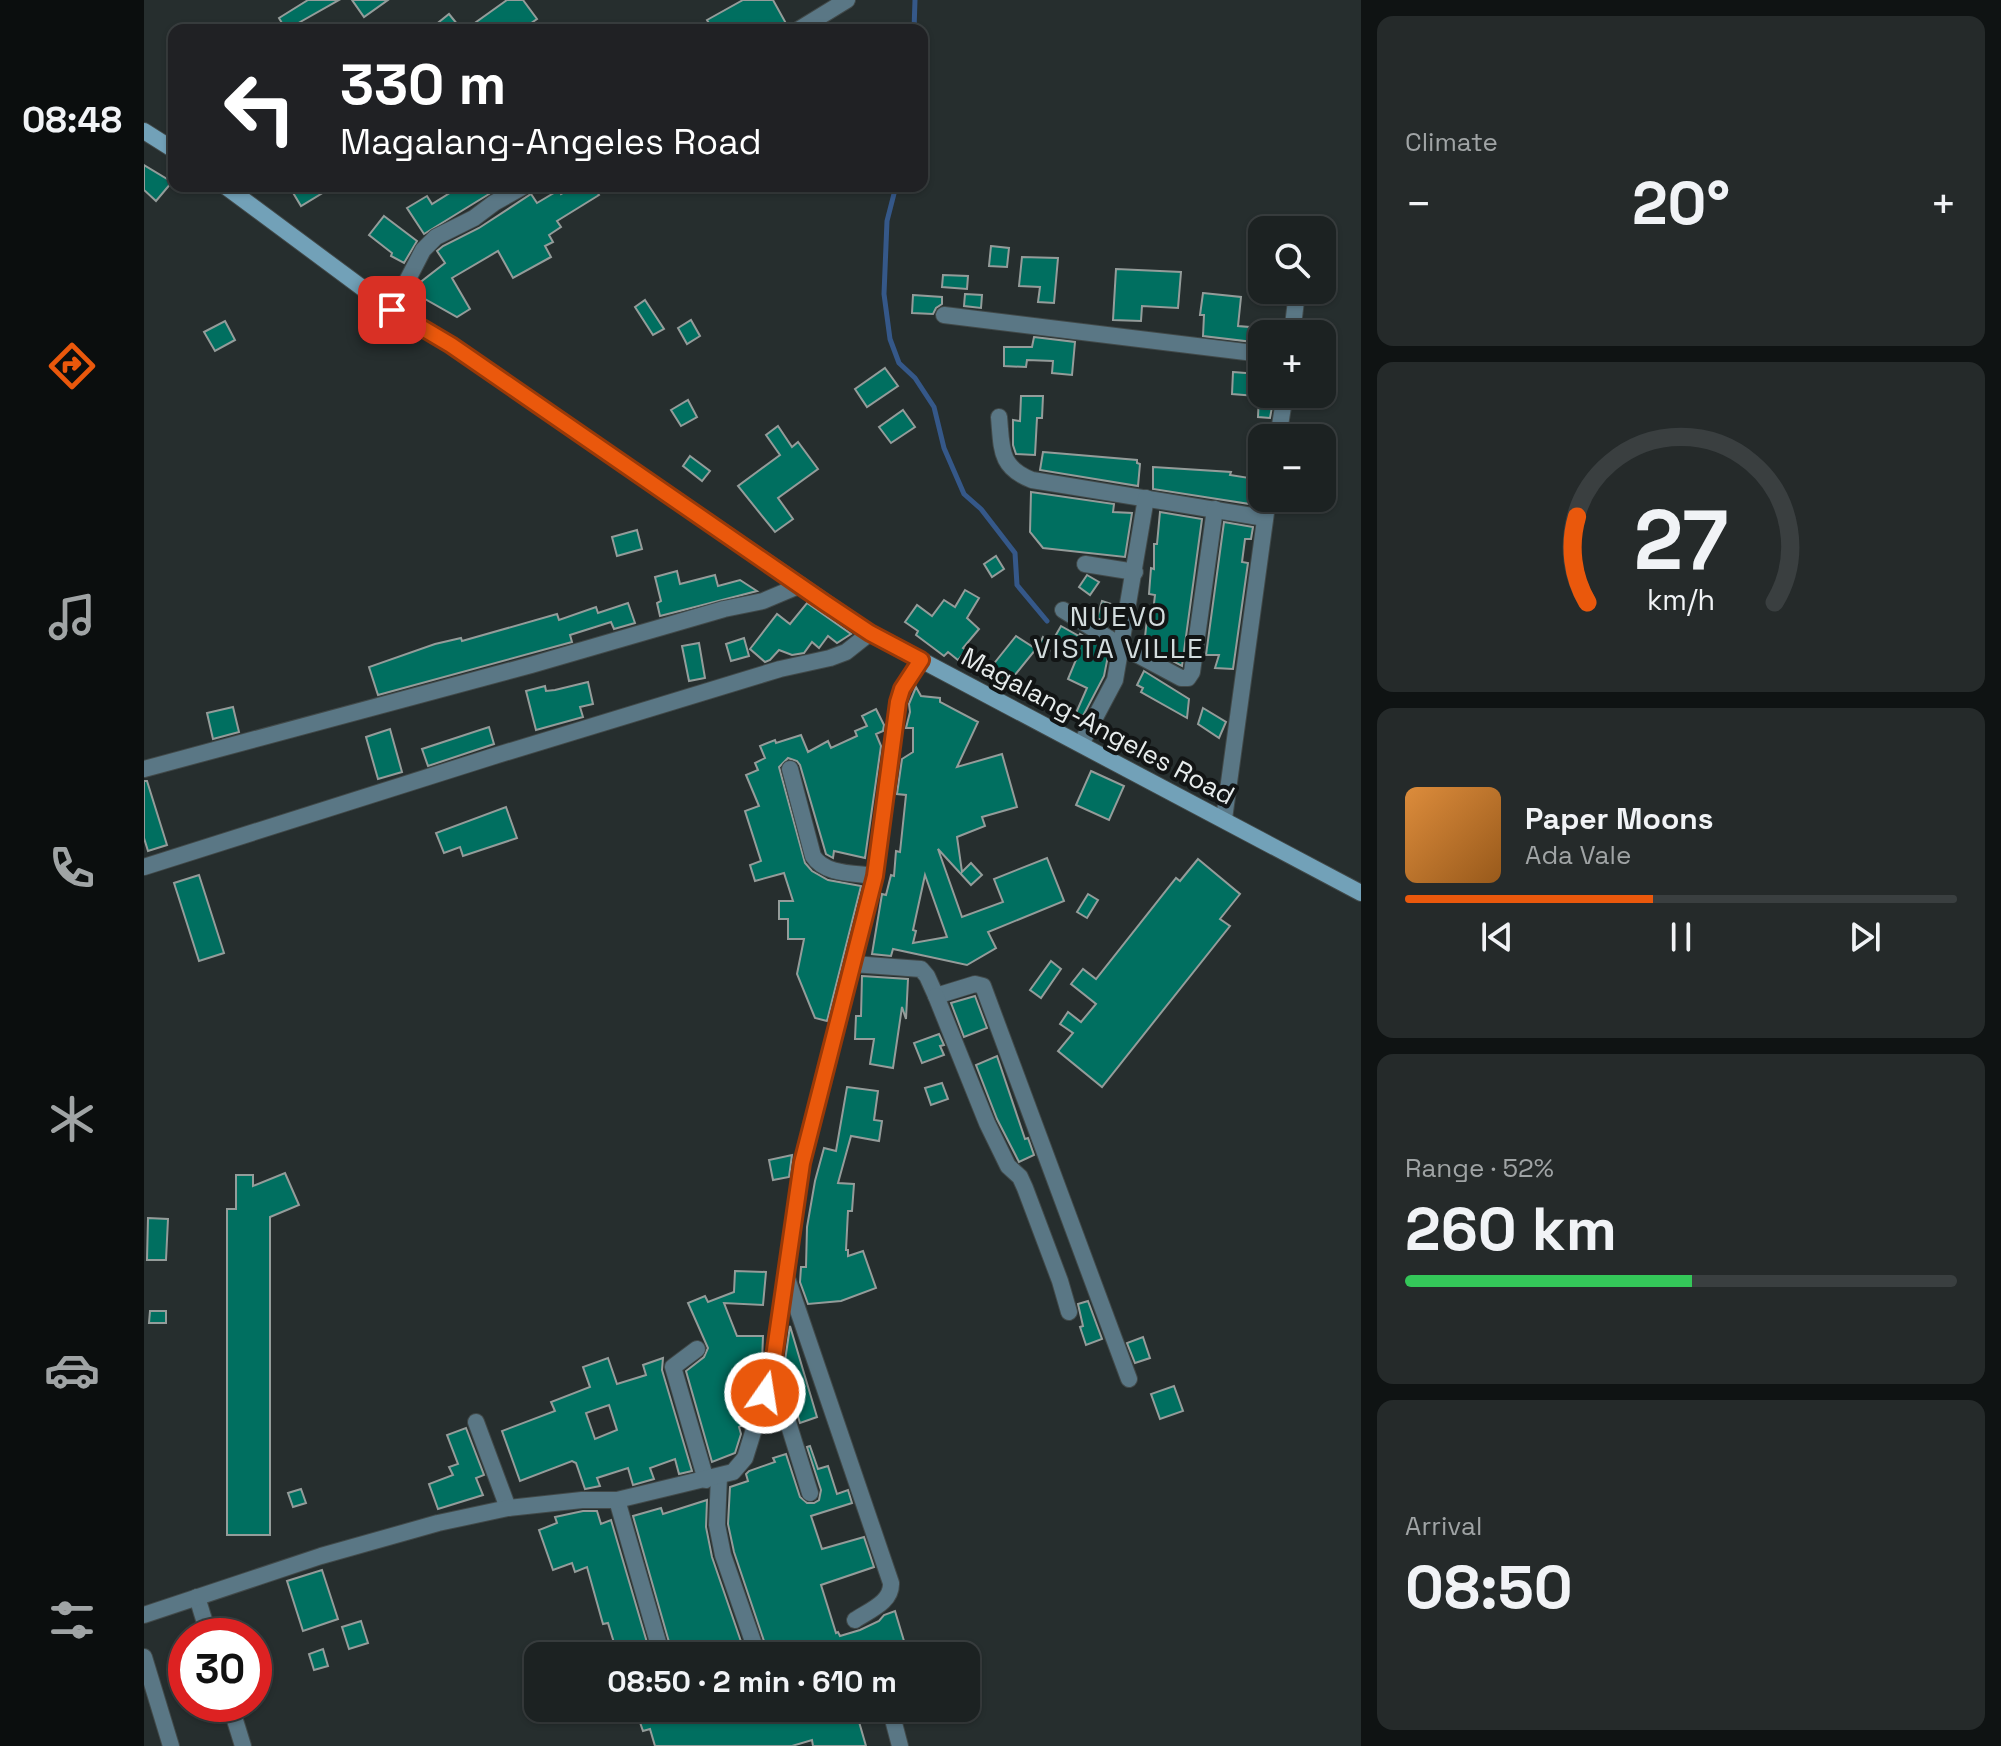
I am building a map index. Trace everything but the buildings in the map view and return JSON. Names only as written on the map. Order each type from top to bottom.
[{"type":"main road","points":[[144,131],[168,146]]},
{"type":"main road","name":"Magalang-Angeles Road","points":[[233,192],[392,310],[451,345],[870,633],[1361,893]]},
{"type":"street","points":[[808,24],[847,0]]},
{"type":"street","points":[[392,310],[423,250],[436,237],[474,218],[513,192]]},
{"type":"street","points":[[944,315],[1248,352]]},
{"type":"street","points":[[999,417],[1002,452],[1016,474],[1032,480],[1265,518]]},
{"type":"street","points":[[1081,744],[1115,680],[1146,498]]},
{"type":"street","points":[[1063,610],[1123,647],[1181,678],[1188,678],[1192,672],[1215,509]]},
{"type":"street","points":[[1224,819],[1266,512]]},
{"type":"street","points":[[1085,564],[1135,572]]},
{"type":"street","points":[[144,769],[724,609],[763,601],[801,585]]},
{"type":"street","points":[[144,867],[476,761],[780,669],[830,658],[846,652],[870,633]]},
{"type":"street","points":[[144,1615],[321,1556],[438,1523],[508,1508],[582,1500],[617,1500],[733,1472],[745,1458],[772,1371],[802,1163],[875,876],[898,702],[902,689],[921,660]]},
{"type":"street","points":[[790,769],[813,856],[818,864],[826,869],[875,876]]},
{"type":"street","points":[[853,964],[921,969],[936,996],[987,1123],[1008,1166],[1020,1177],[1025,1188],[1069,1312]]},
{"type":"street","points":[[936,996],[975,984],[983,986],[1129,1379]]},
{"type":"street","points":[[786,1275],[891,1583],[887,1599],[855,1620]]},
{"type":"street","points":[[697,1349],[673,1367],[713,1478],[723,1555],[753,1642]]},
{"type":"street","points":[[772,1371],[810,1493]]},
{"type":"street","points":[[476,1422],[508,1508]]},
{"type":"street","points":[[617,1500],[658,1642]]},
{"type":"street","points":[[197,1597],[203,1618]]},
{"type":"street","points":[[144,1657],[171,1746]]},
{"type":"street","points":[[236,1722],[243,1746]]},
{"type":"street","points":[[894,1722],[900,1746]]},
{"type":"waterway","points":[[914,24],[915,0]]},
{"type":"waterway","points":[[894,192],[887,221],[884,294],[890,339],[899,363],[915,378],[934,407],[944,448],[964,494],[981,509],[1015,553],[1017,585],[1047,621]]},
{"type":"district","name":"NUEVO VISTA VILLE","points":[[1119,632]]},
{"type":"route","points":[[392,310],[451,345],[870,633],[921,660],[902,689],[898,702],[875,876],[802,1163],[772,1371],[765,1393]]}]
